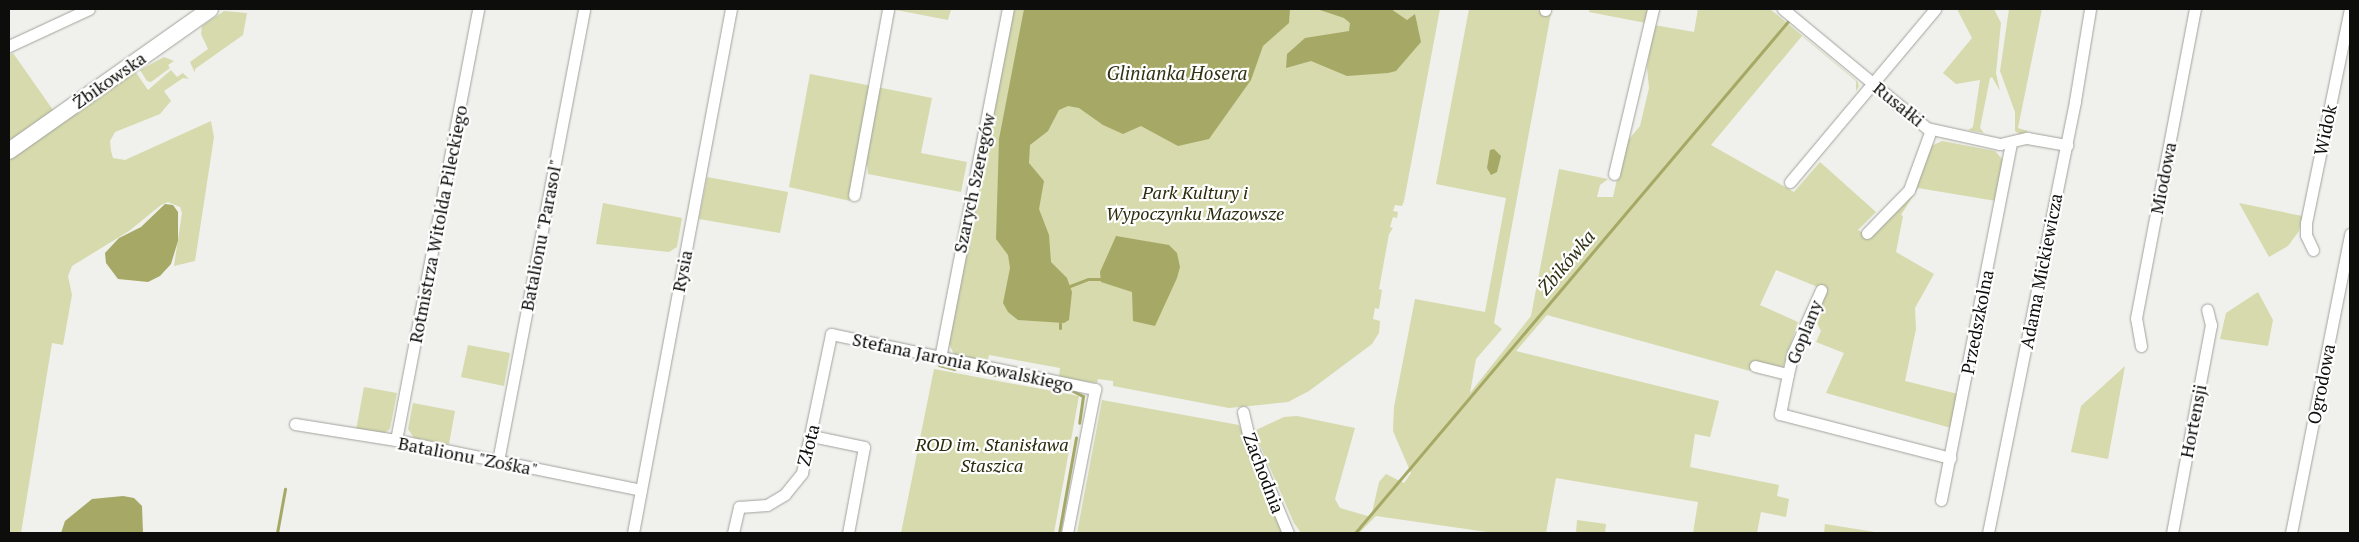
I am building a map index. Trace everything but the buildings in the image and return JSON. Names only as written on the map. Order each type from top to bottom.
[{"type":"main road","name":"Żbikowska","points":[[9,151],[210,9]]},
{"type":"street","points":[[9,46],[89,9]]},
{"type":"street","name":"Rotmistrza Witolda Pileckiego","points":[[396,440],[478,9]]},
{"type":"street","name":"Batalionu \"Parasol\"","points":[[498,461],[584,9]]},
{"type":"street","name":"Rysia","points":[[633,533],[731,9]]},
{"type":"street","points":[[854,195],[888,9]]},
{"type":"street","name":"Szarych Szeregów","points":[[940,358],[1008,9]]},
{"type":"street","points":[[1614,174],[1653,9]]},
{"type":"street","name":"Rusałki","points":[[1783,9],[1931,130],[2000,144],[2027,138],[2067,145]]},
{"type":"street","points":[[1790,182],[1934,9]]},
{"type":"street","name":"Adama Mickiewicza","points":[[1988,533],[2067,145],[2090,9]]},
{"type":"street","name":"Miodowa","points":[[2141,346],[2136,318],[2195,9]]},
{"type":"street","name":"Widok","points":[[2313,250],[2305,232],[2306,223],[2350,9]]},
{"type":"street","points":[[1867,234],[1909,190],[1931,130]]},
{"type":"street","name":"Przedszkolna","points":[[1941,500],[2011,143]]},
{"type":"street","name":"Ogrodowa","points":[[2291,533],[2350,234]]},
{"type":"street","name":"Goplany","points":[[1755,366],[1787,378],[1793,353],[1821,290]]},
{"type":"street","name":"Hortensji","points":[[2172,533],[2211,325],[2206,309]]},
{"type":"street","name":"Stefana Jaronia Kowalskiego","points":[[831,334],[940,358],[1095,388],[1067,533]]},
{"type":"street","name":"Złota","points":[[733,533],[738,508],[767,505],[792,488],[804,468],[812,436],[831,334]]},
{"type":"street","points":[[1787,378],[1780,414],[1950,458]]},
{"type":"street","name":"Zachodnia","points":[[1243,412],[1249,438],[1288,533]]},
{"type":"street","name":"Batalionu \"Zośka\"","points":[[295,424],[396,440],[641,490]]},
{"type":"street","points":[[812,436],[864,447],[848,533]]},
{"type":"green space","points":[[891,9],[951,9],[948,20]]},
{"type":"green space","name":"Park Kultury i Wypoczynku Mazowsze","points":[[1012,9],[1440,9],[1404,201],[1402,206],[1395,205],[1393,211],[1398,212],[1397,218],[1393,217],[1390,227],[1393,228],[1389,234],[1379,289],[1382,290],[1379,309],[1375,308],[1373,319],[1380,321],[1379,333],[1372,344],[1309,391],[1288,402],[1229,408],[1113,386],[1113,381],[1098,379],[1097,383],[1059,377],[1060,368],[989,355],[987,364],[954,354],[949,344]]},
{"type":"green space","points":[[1469,9],[1532,9],[1551,13],[1494,323],[1502,329],[1476,359],[1470,393],[1531,316],[1559,169],[1608,179],[1600,185],[1597,197],[1613,197],[1625,144],[1640,126],[1649,88],[1647,67],[1654,25],[1694,32],[1698,9],[1770,9],[1857,81],[1859,86],[1856,91],[1856,81],[1802,36],[1711,145],[1794,192],[1820,162],[1876,212],[1858,230],[1869,236],[1906,202],[1929,147],[1942,141],[1995,151],[2003,160],[1996,201],[1918,188],[1901,215],[1903,216],[1896,252],[1934,274],[1915,308],[1916,329],[1905,381],[1958,394],[1951,428],[1826,393],[1844,353],[1816,342],[1821,331],[1817,323],[1825,290],[1776,270],[1760,305],[1798,322],[1783,367],[1754,362],[1750,371],[1547,315],[1516,351],[1719,401],[1710,437],[1695,434],[1690,467],[1779,485],[1777,496],[1789,499],[1786,517],[1761,512],[1757,533],[1693,533],[1698,502],[1556,478],[1546,533],[1494,533],[1376,516],[1359,533],[1301,533],[1294,523],[1254,431],[1284,417],[1297,416],[1355,428],[1335,499],[1340,508],[1371,517],[1379,482],[1386,474],[1404,483],[1411,473],[1393,431],[1394,407],[1415,299],[1485,312],[1506,198],[1436,184]]},
{"type":"green space","points":[[1590,9],[1649,9],[1646,23],[1589,12]]},
{"type":"green space","points":[[1957,9],[1994,9],[2001,23],[1996,73],[2000,91],[1992,77],[1990,78],[1980,128],[1984,133],[1968,130],[1973,127],[1980,80],[1956,84],[1943,73],[1972,38]]},
{"type":"green space","points":[[2009,9],[2042,9],[2018,128],[2028,131],[2021,135],[2015,131],[2015,112],[2000,71]]},
{"type":"green space","points":[[224,11],[247,13],[243,35],[195,69],[195,73],[190,62],[208,49],[201,34],[202,26]]},
{"type":"green space","points":[[13,53],[53,110],[9,142],[9,55]]},
{"type":"green space","points":[[164,57],[174,61],[168,65],[170,68],[151,82],[147,81],[140,70]]},
{"type":"green space","points":[[171,70],[177,77],[183,73],[189,79],[183,78],[164,91],[171,101],[160,114],[115,132],[110,141],[111,151],[113,158],[125,160],[211,121],[214,137],[195,261],[174,266],[182,213],[180,207],[168,202],[161,205],[129,231],[72,266],[68,276],[72,295],[63,345],[52,343],[21,533],[9,533],[9,160],[135,71],[148,90]]},
{"type":"green space","points":[[810,74],[872,86],[850,201],[789,187]]},
{"type":"green space","points":[[877,87],[932,98],[921,153],[967,162],[961,192],[868,174],[866,156]]},
{"type":"green space","points":[[707,177],[788,192],[780,233],[699,219]]},
{"type":"green space","points":[[603,203],[682,218],[677,247],[669,252],[596,244]]},
{"type":"green space","points":[[2239,203],[2302,216],[2299,231],[2288,246],[2269,257]]},
{"type":"green space","points":[[2258,292],[2273,320],[2268,346],[2220,339],[2226,313]]},
{"type":"green space","points":[[468,345],[510,353],[504,386],[461,377]]},
{"type":"green space","points":[[2125,366],[2108,459],[2071,452],[2081,406]]},
{"type":"green space","name":"ROD im. Stanisława Staszica","points":[[934,369],[1079,396],[1054,533],[901,533]]},
{"type":"green space","points":[[364,387],[397,393],[390,429],[382,435],[356,430]]},
{"type":"green space","name":"ROD im. Stanisława Staszica","points":[[1102,400],[1239,425],[1283,533],[1077,533]]},
{"type":"green space","points":[[413,403],[455,411],[449,444],[414,438],[408,429]]},
{"type":"green space","points":[[1577,520],[1606,524],[1605,533],[1576,533]]},
{"type":"green space","points":[[1825,524],[1881,533],[1824,533]]},
{"type":"water","name":"Glinianka Hosera","points":[[1024,9],[1290,9],[1289,23],[1263,46],[1251,80],[1209,139],[1178,146],[1141,126],[1123,134],[1103,125],[1079,108],[1068,106],[1059,110],[1048,131],[1030,145],[1029,163],[1044,181],[1039,209],[1049,235],[1051,262],[1067,278],[1072,292],[1069,320],[1064,323],[1018,320],[1008,312],[1003,303],[1010,268],[1008,255],[996,239],[999,139]]},
{"type":"water","name":"Glinianka Hosera","points":[[1317,9],[1391,9],[1407,20],[1415,14],[1421,42],[1396,71],[1388,73],[1347,76],[1311,61],[1286,68],[1287,54],[1305,38],[1349,31],[1350,23],[1344,18]]},
{"type":"water","points":[[1494,149],[1501,156],[1497,172],[1491,175],[1487,168],[1490,150]]},
{"type":"water","points":[[165,204],[173,205],[178,212],[178,241],[171,264],[160,276],[148,282],[118,279],[106,263],[105,253],[119,238],[141,227]]},
{"type":"water","points":[[1116,236],[1169,245],[1177,253],[1180,267],[1177,278],[1155,326],[1133,321],[1132,292],[1101,282],[1100,272]]},
{"type":"water","points":[[123,496],[134,498],[142,506],[143,533],[61,533],[65,521],[92,499]]},
{"type":"waterway","name":"Żbikówka","points":[[1355,533],[1790,19]]},
{"type":"waterway","points":[[1070,286],[1088,279],[1100,279]]},
{"type":"waterway","points":[[1060,323],[1060,328]]},
{"type":"waterway","points":[[939,365],[954,369]]},
{"type":"waterway","points":[[990,374],[1050,385]]},
{"type":"waterway","points":[[1071,390],[1083,396],[1079,423]]},
{"type":"waterway","points":[[1059,533],[1076,438]]},
{"type":"waterway","points":[[277,533],[285,489]]}]
